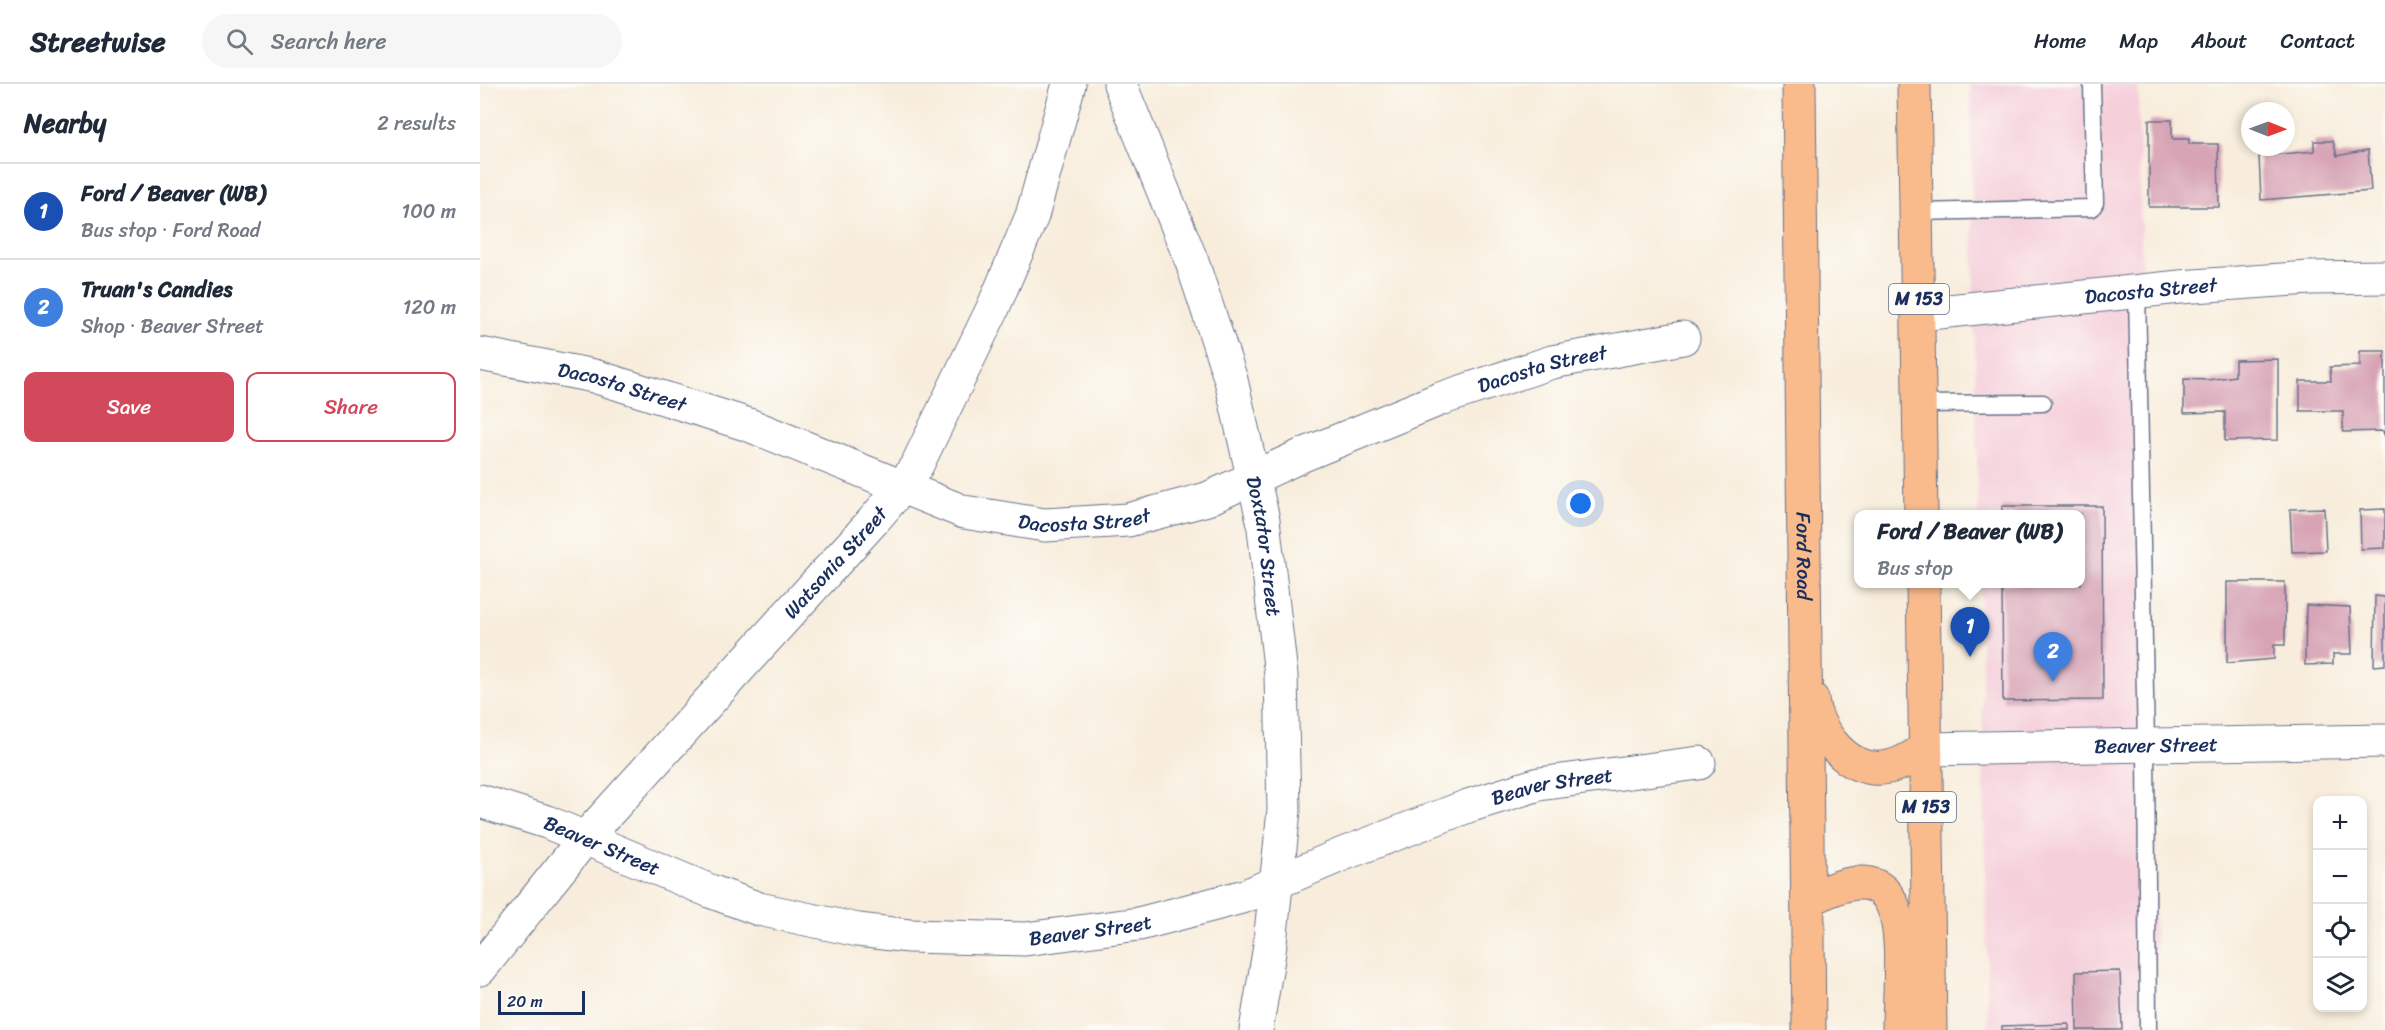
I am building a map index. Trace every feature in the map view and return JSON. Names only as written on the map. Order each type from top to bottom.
[{"type":"main road","name":"Ford Road","points":[[1799,84],[1809,1030]]},
{"type":"main road","name":"M 153","points":[[1914,84],[1920,314],[1921,510]]},
{"type":"main road","name":"M 153","points":[[1923,588],[1930,1030]]},
{"type":"main road","points":[[1805,640],[1812,705],[1826,735],[1846,758],[1873,768],[1900,765],[1925,749]]},
{"type":"main road","points":[[1808,902],[1833,887],[1858,881],[1875,884],[1891,899],[1899,922],[1899,1030]]},
{"type":"street","name":"Watsonia Street","points":[[480,969],[585,838],[902,487],[917,465],[993,308],[1032,216],[1069,84]]},
{"type":"street","name":"Doxtator Street","points":[[1120,84],[1192,262],[1231,380],[1263,520],[1281,675],[1284,810],[1269,952],[1256,1030]]},
{"type":"street","name":"Dacosta Street","points":[[1920,314],[2137,292],[2310,278],[2385,277]]},
{"type":"street","name":"Dacosta Street","points":[[480,354],[594,376],[749,425],[964,512],[1046,525],[1128,520],[1208,499],[1253,477],[1440,399],[1552,362],[1683,338]]},
{"type":"street","name":"Beaver Street","points":[[1925,749],[2385,741]]},
{"type":"street","name":"Beaver Street","points":[[480,801],[547,822],[710,891],[759,909],[858,930],[909,936],[1025,939],[1139,924],[1245,896],[1468,806],[1539,784],[1699,762]]},
{"type":"lane","points":[[1916,212],[2092,208],[2095,203],[2091,84]]},
{"type":"lane","points":[[2137,292],[2146,745],[2148,1030]]},
{"type":"lane","points":[[1919,404],[2043,403]]},
{"type":"shaded area","points":[[1970,84],[2138,84],[2157,1030],[1988,1030],[1980,588],[2085,588],[2085,510],[1978,510]]},
{"type":"building","points":[[2149,120],[2172,120],[2172,139],[2189,139],[2189,144],[2218,144],[2219,207],[2149,207]]},
{"type":"building","points":[[2314,141],[2333,141],[2337,156],[2368,150],[2371,191],[2261,200],[2259,156],[2295,156],[2295,153],[2314,151]]},
{"type":"building","points":[[2360,351],[2385,351],[2385,437],[2383,431],[2343,432],[2343,411],[2300,411],[2300,381],[2331,381],[2330,367],[2360,366]]},
{"type":"building","points":[[2278,359],[2278,440],[2225,441],[2225,412],[2184,413],[2184,379],[2208,380],[2235,376],[2235,360]]},
{"type":"building","points":[[2002,506],[2102,506],[2103,700],[2003,701],[2002,588],[2085,588],[2085,510],[2002,510]]},
{"type":"building","points":[[2324,508],[2326,551],[2292,552],[2290,509]]},
{"type":"building","points":[[2385,509],[2385,548],[2361,549],[2360,510]]},
{"type":"building","points":[[2227,582],[2285,582],[2285,645],[2274,645],[2274,659],[2227,663]]},
{"type":"building","points":[[2375,596],[2385,597],[2385,665],[2374,666]]},
{"type":"building","points":[[2306,605],[2350,607],[2352,654],[2333,654],[2333,664],[2305,665]]},
{"type":"building","points":[[2120,971],[2122,1030],[2077,1030],[2076,972]]},
{"type":"building","points":[[2069,1024],[2069,1030],[2002,1030],[2002,1026]]},
{"type":"place","name":"Ford / Beaver (WB)","points":[[1970,657]]},
{"type":"place","name":"Truan's Candies","points":[[2053,682]]}]
